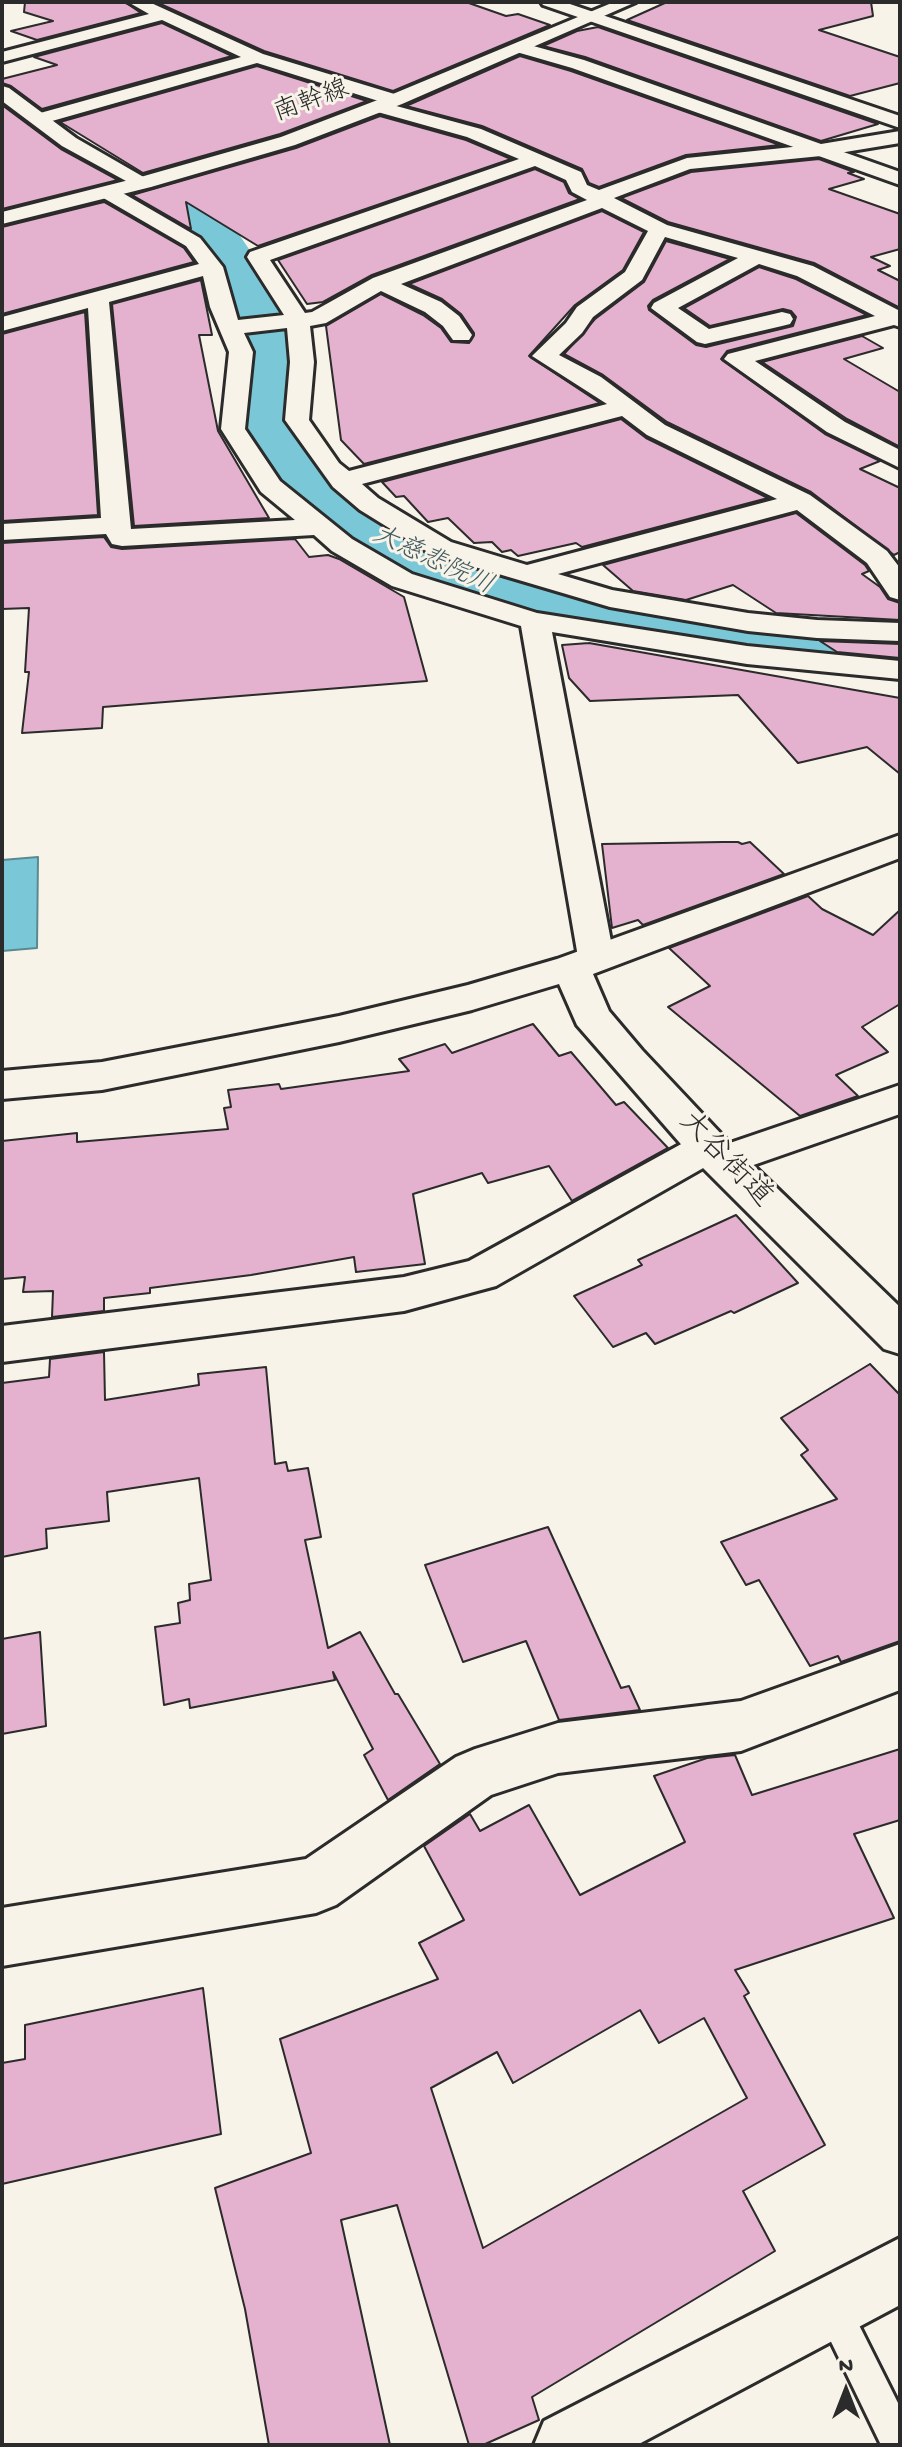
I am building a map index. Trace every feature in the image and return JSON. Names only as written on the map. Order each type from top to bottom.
[{"type":"street","points":[[136,2],[257,58],[474,133],[574,176],[579,188],[660,229],[805,271],[898,319]]},
{"type":"street","points":[[549,2],[900,122]]},
{"type":"street","name":"南幹線","points":[[2,218],[144,183],[288,141],[387,104],[628,2]]},
{"type":"street","points":[[2,57],[163,15]]},
{"type":"street","points":[[519,47],[578,64],[900,179]]},
{"type":"street","points":[[39,119],[257,58]]},
{"type":"street","points":[[2,92],[69,142],[144,183]]},
{"type":"street","points":[[232,328],[318,318],[381,283],[687,164],[821,150],[900,137]]},
{"type":"street","points":[[535,160],[258,257],[298,320],[302,362],[297,420],[342,481],[379,511],[441,548],[610,598],[748,622],[900,632]]},
{"type":"street","points":[[107,192],[193,242],[212,267],[221,307],[241,352],[233,429],[270,486],[316,527],[342,545],[402,580],[535,621],[747,655],[900,670]]},
{"type":"street","points":[[660,229],[648,245],[634,275],[585,312],[574,328],[544,356],[593,382],[656,430],[801,501],[877,557],[900,591]]},
{"type":"street","points":[[757,257],[662,308],[705,337],[805,313]]},
{"type":"street","points":[[2,324],[212,267]]},
{"type":"street","points":[[381,283],[433,307],[451,321],[461,335]]},
{"type":"street","points":[[98,298],[115,525],[122,538],[316,527]]},
{"type":"street","points":[[833,307],[861,300]]},
{"type":"street","points":[[898,319],[736,359],[836,427],[900,460]]},
{"type":"street","points":[[342,481],[626,407]]},
{"type":"street","points":[[527,574],[801,501]]},
{"type":"street","points":[[2,532],[115,525]]},
{"type":"street","points":[[535,621],[583,963]]},
{"type":"street","points":[[2,1085],[102,1076],[339,1029],[472,997],[583,963],[900,846]]},
{"type":"street","name":"大谷街道","points":[[583,963],[591,1016],[715,1154],[900,1336]]},
{"type":"street","points":[[2,1344],[404,1294],[481,1274],[715,1154],[900,1100]]},
{"type":"street","points":[[2,1937],[316,1885],[475,1775],[558,1748],[741,1726],[900,1667]]},
{"type":"street","points":[[568,2445],[900,2270]]},
{"type":"lane","points":[[831,2304],[900,2445]]},
{"type":"water","points":[[38,857],[37,948],[2,951],[2,860]]},
{"type":"building","points":[[25,2],[125,2],[141,13],[37,40],[11,31],[53,21],[24,12]]},
{"type":"building","points":[[156,2],[466,2],[506,16],[518,14],[550,25],[393,91],[264,51]]},
{"type":"building","points":[[667,2],[871,2],[873,16],[819,30],[900,57],[900,83],[850,96],[627,20]]},
{"type":"building","points":[[162,23],[232,56],[42,109],[2,83],[2,79],[57,65],[34,57]]},
{"type":"building","points":[[598,27],[878,124],[821,141],[585,57],[543,46],[577,31]]},
{"type":"building","points":[[520,56],[780,145],[686,155],[599,187],[589,183],[582,169],[482,126],[406,106]]},
{"type":"building","points":[[257,66],[367,101],[280,134],[143,173],[60,122]]},
{"type":"building","points":[[2,105],[61,149],[118,180],[2,209]]},
{"type":"building","points":[[380,116],[466,140],[511,159],[258,246],[186,202],[191,229],[132,195],[296,148]]},
{"type":"building","points":[[819,159],[864,179],[829,189],[900,214],[900,249],[871,257],[890,266],[878,270],[900,281],[900,308],[814,263],[668,222],[621,198],[691,172]]},
{"type":"building","points":[[535,169],[564,182],[569,193],[580,199],[372,275],[323,302],[307,304],[278,260]]},
{"type":"building","points":[[104,202],[184,248],[194,262],[2,314],[2,227]]},
{"type":"building","points":[[602,211],[644,232],[623,270],[575,305],[529,356],[600,403],[364,464],[341,440],[326,326],[381,294],[423,315],[441,328],[451,342],[469,343],[474,333],[461,314],[442,299],[409,284]]},
{"type":"building","points":[[666,241],[730,259],[653,300],[648,306],[649,310],[696,345],[706,347],[793,326],[796,317],[791,311],[783,309],[710,326],[684,308],[759,267],[796,279],[867,315],[727,351],[721,359],[825,434],[880,461],[860,469],[900,488],[900,552],[894,555],[811,492],[667,422],[603,375],[564,354],[595,319],[644,282]]},
{"type":"building","points":[[201,280],[212,335],[199,335],[218,431],[269,518],[134,526],[112,304]]},
{"type":"building","points":[[85,312],[98,515],[2,521],[2,334]]},
{"type":"building","points":[[862,336],[883,348],[844,359],[900,392],[900,447],[847,419],[762,362]]},
{"type":"building","points":[[621,419],[646,438],[768,498],[582,547],[576,543],[518,556],[511,550],[502,552],[492,542],[474,543],[448,518],[428,522],[404,496],[396,497],[382,482]]},
{"type":"building","points":[[796,513],[865,565],[869,571],[862,574],[880,587],[888,599],[900,603],[900,620],[776,613],[733,585],[686,600],[633,591],[603,565]]},
{"type":"building","points":[[104,537],[111,547],[122,549],[295,539],[309,557],[328,555],[339,559],[404,597],[427,681],[103,707],[102,728],[22,733],[29,672],[25,672],[29,608],[2,609],[2,543]]},
{"type":"building","points":[[820,641],[900,644],[900,658],[837,652]]},
{"type":"building","points":[[589,643],[900,698],[900,774],[867,747],[798,763],[738,695],[590,701],[569,678],[562,645]]},
{"type":"building","points":[[750,842],[784,874],[643,925],[638,920],[612,928],[602,844]]},
{"type":"building","points":[[808,896],[822,909],[873,935],[900,910],[900,1004],[862,1027],[888,1052],[836,1075],[858,1096],[800,1116],[668,1007],[710,986],[669,948]]},
{"type":"building","points":[[533,1024],[559,1056],[571,1052],[616,1105],[624,1102],[668,1148],[572,1201],[549,1166],[488,1183],[482,1173],[413,1194],[425,1264],[356,1272],[354,1257],[150,1288],[150,1293],[104,1298],[104,1311],[52,1317],[53,1291],[23,1292],[25,1277],[2,1279],[2,1141],[77,1133],[77,1142],[228,1129],[224,1108],[231,1107],[228,1090],[279,1084],[281,1089],[409,1071],[399,1059],[445,1044],[452,1053]]},
{"type":"building","points":[[736,1215],[798,1283],[734,1313],[731,1311],[655,1344],[646,1333],[613,1347],[574,1296],[642,1265],[638,1260]]},
{"type":"building","points":[[104,1352],[105,1400],[199,1385],[198,1374],[266,1367],[275,1464],[286,1462],[288,1471],[308,1468],[321,1537],[305,1540],[328,1648],[360,1632],[440,1764],[388,1800],[364,1755],[373,1749],[333,1672],[335,1680],[190,1708],[189,1699],[164,1705],[155,1627],[180,1623],[178,1603],[190,1600],[189,1584],[211,1580],[199,1478],[107,1492],[109,1521],[46,1529],[47,1548],[2,1557],[2,1383],[49,1377],[50,1359]]},
{"type":"building","points":[[870,1364],[900,1395],[900,1641],[841,1662],[838,1656],[810,1666],[759,1580],[746,1585],[721,1542],[837,1499],[801,1455],[808,1450],[781,1418]]},
{"type":"building","points":[[548,1527],[621,1688],[629,1686],[640,1710],[559,1720],[526,1641],[463,1662],[425,1565]]},
{"type":"building","points":[[40,1632],[46,1726],[2,1734],[2,1639]]},
{"type":"building","points":[[900,1749],[900,1820],[854,1834],[894,1918],[735,1970],[749,1993],[744,1996],[825,2145],[743,2191],[775,2251],[532,2397],[539,2420],[483,2445],[469,2445],[397,2205],[341,2220],[390,2445],[269,2445],[245,2309],[215,2188],[311,2153],[280,2039],[438,1979],[419,1943],[464,1920],[424,1846],[470,1814],[480,1831],[529,1805],[580,1895],[685,1842],[654,1776],[707,1758],[735,1755],[752,1795]],"holes":[[[640,2010],[659,2043],[704,2018],[747,2098],[483,2248],[431,2088],[497,2052],[513,2083]]]},
{"type":"building","points":[[203,1988],[221,2134],[2,2184],[2,2063],[25,2059],[25,2025]]},
{"type":"waterway","name":"大慈悲院川","points":[[2,116],[24,132],[219,240],[249,286],[268,341],[264,392],[258,419],[337,512],[385,547],[516,600],[596,619],[679,630],[900,648]]}]
